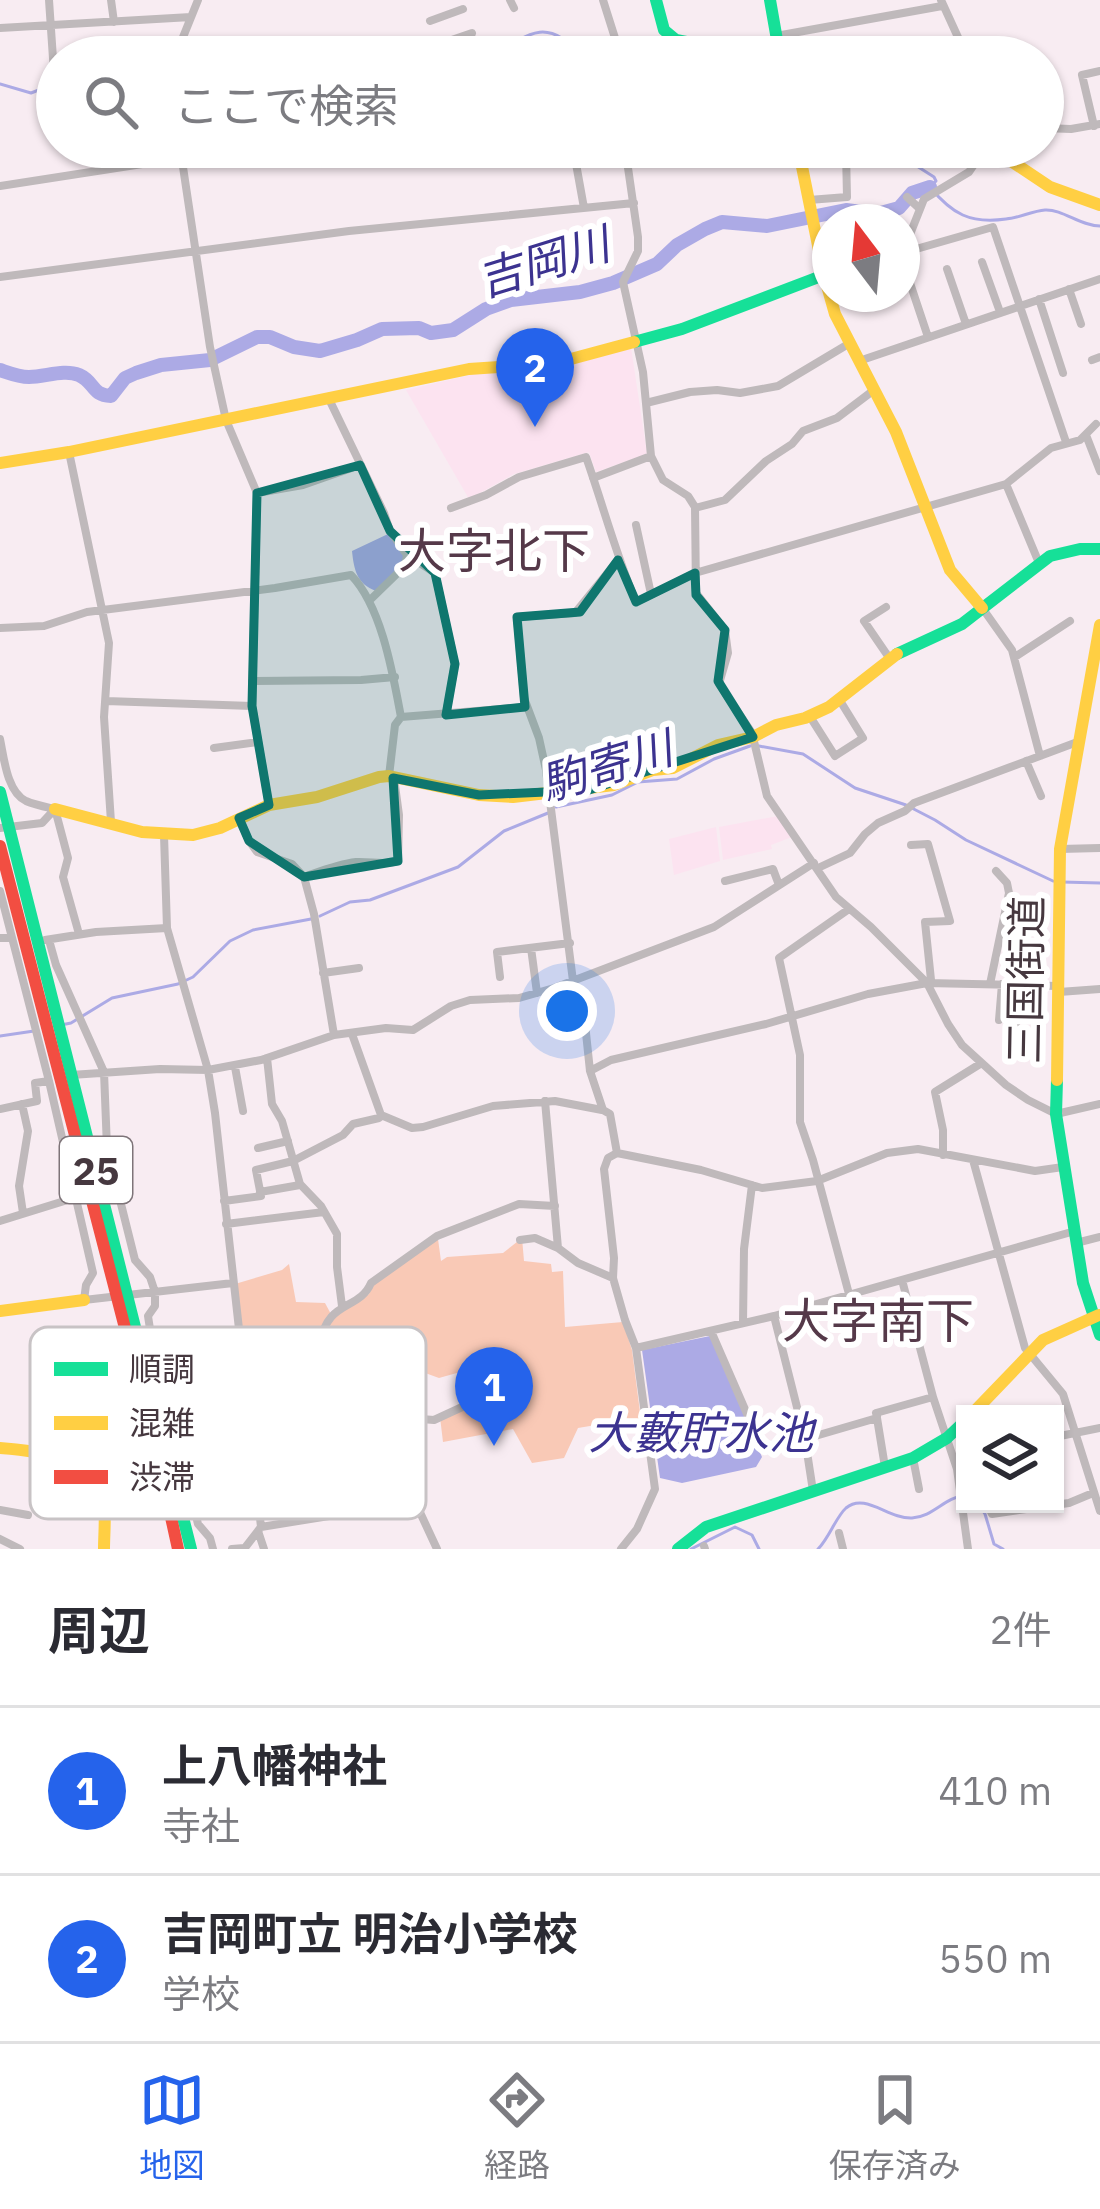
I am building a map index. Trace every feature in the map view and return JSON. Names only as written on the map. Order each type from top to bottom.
[{"type":"street","points":[[49,0],[51,36]]},
{"type":"street","points":[[111,0],[114,22]]},
{"type":"street","points":[[183,36],[198,0]]},
{"type":"street","points":[[602,0],[614,36]]},
{"type":"street","points":[[656,0],[668,36]]},
{"type":"street","points":[[770,0],[776,36],[942,3],[959,36]]},
{"type":"street","points":[[430,21],[464,9]]},
{"type":"street","points":[[0,28],[190,16]]},
{"type":"street","points":[[463,36],[472,33]]},
{"type":"street","points":[[1064,129],[1097,124],[1082,75],[1100,71]]},
{"type":"street","points":[[0,186],[95,168]]},
{"type":"street","points":[[183,168],[226,420],[257,493],[252,706],[268,806]]},
{"type":"street","points":[[577,168],[584,208]]},
{"type":"street","points":[[629,168],[638,248],[622,282],[643,372],[651,456],[663,480],[688,496],[695,508],[696,593],[725,630],[728,653],[719,684],[753,737],[767,796],[836,897],[927,983],[948,1024],[980,1064],[1028,1100],[1056,1114],[1100,1104]]},
{"type":"street","points":[[802,168],[812,212]]},
{"type":"street","points":[[811,208],[848,197],[847,168]]},
{"type":"street","points":[[913,204],[972,168]]},
{"type":"street","points":[[1020,168],[1050,188],[1100,205]]},
{"type":"street","points":[[0,277],[349,231],[634,203]]},
{"type":"street","points":[[920,247],[993,226],[1066,442]]},
{"type":"street","points":[[982,262],[1000,312]]},
{"type":"street","points":[[947,269],[966,324]]},
{"type":"street","points":[[859,361],[1100,279]]},
{"type":"street","points":[[0,463],[469,369],[556,363],[682,329],[812,280]]},
{"type":"street","points":[[1070,290],[1081,324]]},
{"type":"street","points":[[1039,299],[1063,373]]},
{"type":"street","points":[[836,312],[904,451],[950,570],[1015,657],[1040,756]]},
{"type":"street","points":[[920,312],[928,337]]},
{"type":"street","points":[[646,403],[690,392],[740,393],[778,386],[850,343]]},
{"type":"street","points":[[695,508],[725,500],[803,431],[837,418],[874,390]]},
{"type":"street","points":[[328,397],[390,531],[407,555],[435,573],[455,664],[446,715]]},
{"type":"street","points":[[451,508],[519,478],[586,457],[636,602],[695,573],[1006,484],[1051,448],[1080,440],[1096,424]]},
{"type":"street","points":[[1085,435],[1100,471]]},
{"type":"street","points":[[69,452],[109,643],[105,738],[111,822]]},
{"type":"street","points":[[593,478],[651,456]]},
{"type":"street","points":[[257,493],[303,485],[360,465]]},
{"type":"street","points":[[1006,484],[1039,563]]},
{"type":"street","points":[[636,524],[651,595]]},
{"type":"street","points":[[0,739],[13,786],[24,801],[164,835],[204,833],[268,806],[311,799],[375,776],[479,795],[590,790],[673,769],[718,745],[809,716],[913,644],[962,624],[1039,563],[1061,553],[1100,548]]},
{"type":"street","points":[[369,601],[405,566],[407,555]]},
{"type":"street","points":[[603,1110],[590,1071],[584,1014],[573,980],[549,792],[539,738],[526,707],[517,617],[575,613],[618,560]]},
{"type":"street","points":[[0,628],[44,626],[87,612],[351,575],[369,601],[395,677],[401,717],[395,725],[391,777],[399,815],[398,861],[383,865],[359,861],[304,877]]},
{"type":"street","points":[[886,607],[864,621],[890,659]]},
{"type":"street","points":[[1015,657],[1070,621]]},
{"type":"street","name":"三国街道","points":[[1100,625],[1060,849],[1056,1114],[1083,1282],[1100,1335]]},
{"type":"street","points":[[252,681],[395,677]]},
{"type":"street","points":[[809,716],[835,756],[862,738],[839,699]]},
{"type":"street","points":[[106,701],[252,706]]},
{"type":"street","points":[[401,717],[526,707]]},
{"type":"street","points":[[71,1075],[235,1066],[334,1034],[413,1030],[470,1000],[537,993],[714,927],[779,885],[850,853],[878,823],[1080,741]]},
{"type":"street","points":[[214,748],[258,742]]},
{"type":"street","points":[[1026,761],[1041,796]]},
{"type":"street","name":"25","points":[[0,792],[4,828],[43,941],[129,1327]]},
{"type":"street","points":[[4,828],[42,823],[56,809]]},
{"type":"street","points":[[56,809],[68,858],[63,877],[79,934]]},
{"type":"street","points":[[239,818],[257,852],[292,864],[304,877],[334,1034]]},
{"type":"street","points":[[164,835],[167,928],[208,1070],[238,1327]]},
{"type":"street","points":[[911,845],[928,844],[950,921],[926,922],[931,980],[927,983]]},
{"type":"street","name":"25","points":[[0,846],[130,1327]]},
{"type":"street","points":[[1060,849],[1100,848]]},
{"type":"street","points":[[725,881],[772,869],[779,885]]},
{"type":"street","points":[[990,984],[1010,893],[996,871]]},
{"type":"street","points":[[0,890],[93,1273],[84,1300]]},
{"type":"street","points":[[848,1294],[800,1122],[800,1054],[779,958],[849,909]]},
{"type":"street","points":[[150,1327],[154,1292],[150,1277],[135,1260],[107,1148],[104,1072],[43,941],[167,928]]},
{"type":"street","points":[[0,938],[12,938]]},
{"type":"street","points":[[500,977],[497,952],[570,943]]},
{"type":"street","points":[[531,948],[537,993]]},
{"type":"street","points":[[323,973],[359,968]]},
{"type":"street","points":[[590,1071],[611,1060],[927,983],[1100,989]]},
{"type":"street","points":[[999,1020],[1002,984]]},
{"type":"street","points":[[1018,1046],[1021,985]]},
{"type":"street","points":[[352,1034],[381,1115],[412,1128],[493,1106],[545,1101],[603,1110],[610,1114],[617,1153]]},
{"type":"street","points":[[267,1058],[272,1104],[282,1121],[301,1184],[337,1234],[342,1306]]},
{"type":"street","points":[[943,1155],[934,1093],[980,1064]]},
{"type":"street","points":[[235,1066],[242,1111]]},
{"type":"street","points":[[0,1109],[37,1101],[34,1083],[49,1081]]},
{"type":"street","points":[[545,1101],[558,1248]]},
{"type":"street","points":[[22,1104],[28,1131],[19,1186],[23,1213]]},
{"type":"street","points":[[224,1201],[261,1196],[256,1170],[293,1161],[344,1135],[352,1124],[381,1115]]},
{"type":"street","points":[[258,1148],[288,1141]]},
{"type":"street","points":[[621,1549],[656,1489],[637,1348],[613,1278],[604,1169],[608,1158],[617,1153],[775,1188],[818,1181],[887,1153],[918,1149],[1035,1171],[1063,1167]]},
{"type":"street","points":[[973,1160],[1025,1348],[1063,1394],[1100,1511]]},
{"type":"street","points":[[260,1192],[301,1184]]},
{"type":"street","points":[[743,1323],[744,1249],[752,1185]]},
{"type":"street","points":[[0,1221],[74,1198]]},
{"type":"street","points":[[325,1327],[342,1306],[368,1292],[371,1283],[437,1236],[519,1204],[555,1206]]},
{"type":"street","points":[[226,1224],[324,1212]]},
{"type":"street","points":[[637,1348],[774,1316],[997,1253],[1076,1237],[1100,1237]]},
{"type":"street","points":[[520,1240],[535,1238],[613,1278]]},
{"type":"street","points":[[902,1280],[933,1397],[956,1457]]},
{"type":"street","points":[[0,1311],[233,1283]]},
{"type":"street","points":[[774,1316],[806,1439],[813,1491]]},
{"type":"street","points":[[980,1405],[1043,1340],[1097,1316]]},
{"type":"street","points":[[711,1330],[754,1430]]},
{"type":"street","points":[[886,1469],[876,1413],[933,1397]]},
{"type":"street","points":[[426,1418],[441,1418],[473,1402]]},
{"type":"street","points":[[806,1439],[877,1418]]},
{"type":"street","points":[[1064,1436],[1100,1428]]},
{"type":"street","points":[[678,1549],[706,1527],[913,1458],[956,1429]]},
{"type":"street","points":[[0,1448],[30,1454]]},
{"type":"street","points":[[913,1458],[919,1489]]},
{"type":"street","points":[[1064,1504],[1093,1493]]},
{"type":"street","points":[[0,1510],[28,1515]]},
{"type":"street","points":[[965,1513],[968,1549]]},
{"type":"street","points":[[103,1519],[104,1549]]},
{"type":"street","name":"25","points":[[171,1519],[178,1549]]},
{"type":"street","name":"25","points":[[182,1519],[190,1549]]},
{"type":"street","points":[[197,1519],[213,1549]]},
{"type":"street","points":[[258,1519],[264,1549]]},
{"type":"street","points":[[232,1549],[244,1549],[259,1529],[313,1519]]},
{"type":"street","points":[[423,1519],[437,1549]]},
{"type":"street","points":[[839,1533],[843,1549]]},
{"type":"street","points":[[0,1539],[20,1549]]},
{"type":"highlighted area","points":[[360,465],[390,531],[435,573],[455,664],[446,715],[525,707],[517,617],[580,612],[618,560],[636,602],[695,573],[696,595],[725,630],[718,681],[753,737],[589,790],[479,795],[393,778],[398,861],[304,877],[249,841],[239,818],[269,805],[252,706],[257,493]]},
{"type":"shaded area","points":[[631,347],[647,454],[596,472],[589,452],[514,474],[469,499],[406,390],[479,373]]},
{"type":"shaded area","points":[[778,816],[792,837],[771,845],[772,849],[723,860],[719,827]]},
{"type":"shaded area","points":[[716,827],[720,861],[674,875],[669,839]]},
{"type":"shaded area","points":[[522,1238],[524,1261],[551,1264],[552,1272],[563,1271],[565,1327],[623,1322],[632,1350],[642,1428],[627,1431],[620,1421],[578,1428],[564,1458],[532,1463],[513,1429],[443,1442],[440,1417],[474,1398],[482,1381],[478,1367],[439,1378],[426,1373],[426,1327],[240,1327],[235,1284],[289,1264],[296,1302],[325,1303],[332,1316],[369,1294],[373,1285],[438,1239],[441,1261],[503,1253]]},
{"type":"water","points":[[388,534],[405,558],[376,591],[358,576],[352,551]]},
{"type":"water","name":"大藪貯水池","points":[[710,1336],[762,1457],[756,1467],[682,1483],[660,1478],[642,1350]]},
{"type":"waterway","points":[[527,36],[540,32],[558,36]]},
{"type":"waterway","points":[[0,84],[36,91]]},
{"type":"waterway","name":"吉岡川","points":[[920,168],[934,177],[930,187],[963,215],[993,220],[1052,210],[1100,226]]},
{"type":"waterway","name":"吉岡川","points":[[0,370],[29,377],[73,373],[111,396],[125,378],[136,373],[210,360],[257,337],[320,351],[382,329],[453,330],[511,300],[613,283],[657,264],[677,245],[722,222],[767,226],[846,210],[877,214],[899,208],[912,193],[930,187]]},
{"type":"waterway","name":"駒寄川","points":[[556,807],[612,795],[638,782],[677,779],[750,746]]},
{"type":"waterway","name":"駒寄川","points":[[759,746],[803,754],[855,788],[906,805],[1053,881]]},
{"type":"waterway","name":"駒寄川","points":[[320,916],[458,867],[504,831],[548,813]]},
{"type":"waterway","name":"駒寄川","points":[[1062,882],[1100,883]]},
{"type":"waterway","name":"駒寄川","points":[[61,1025],[112,998],[193,977],[230,941],[253,930],[311,919]]},
{"type":"waterway","name":"駒寄川","points":[[0,1036],[34,1031]]},
{"type":"waterway","points":[[818,1549],[842,1512],[853,1504],[869,1504],[912,1518],[956,1498]]},
{"type":"waterway","points":[[984,1513],[994,1544],[1003,1549]]},
{"type":"waterway","points":[[691,1549],[735,1527],[752,1535],[759,1549]]},
{"type":"traffic: fast","points":[[656,0],[664,30],[671,36]]},
{"type":"traffic: fast","points":[[770,0],[776,36]]},
{"type":"traffic: fast","points":[[634,342],[682,329],[812,280]]},
{"type":"traffic: fast","points":[[897,654],[962,624],[1050,556],[1100,549]]},
{"type":"traffic: fast","points":[[0,792],[135,1327]]},
{"type":"traffic: fast","points":[[1057,1080],[1056,1114],[1083,1283],[1100,1335]]},
{"type":"traffic: fast","points":[[678,1549],[706,1527],[913,1458],[956,1430]]},
{"type":"traffic: fast","points":[[183,1519],[191,1549]]},
{"type":"traffic: slow","points":[[802,168],[835,314],[896,432],[950,570],[982,608]]},
{"type":"traffic: slow","points":[[1022,168],[1050,187],[1100,205]]},
{"type":"traffic: slow","points":[[0,463],[469,369],[556,363],[634,342]]},
{"type":"traffic: slow","points":[[1057,1080],[1060,849],[1100,625]]},
{"type":"traffic: slow","points":[[55,809],[142,832],[193,835],[269,805],[317,797],[379,777],[513,797],[614,785],[653,770],[673,768],[718,745],[753,737],[829,707],[897,654]]},
{"type":"traffic: slow","points":[[0,1311],[84,1300]]},
{"type":"traffic: slow","points":[[981,1405],[1043,1340],[1099,1315]]},
{"type":"traffic: slow","points":[[0,1448],[30,1451]]},
{"type":"traffic: slow","points":[[104,1549],[105,1519]]},
{"type":"traffic: jam","points":[[0,846],[125,1327]]},
{"type":"traffic: jam","points":[[171,1519],[178,1549]]},
{"type":"place","name":"吉岡町立 明治小学校","points":[[535,427]]},
{"type":"place","name":"上八幡神社","points":[[494,1446]]},
{"type":"district","name":"大字北下","points":[[494,550]]},
{"type":"district","name":"大字南下","points":[[878,1320]]}]
